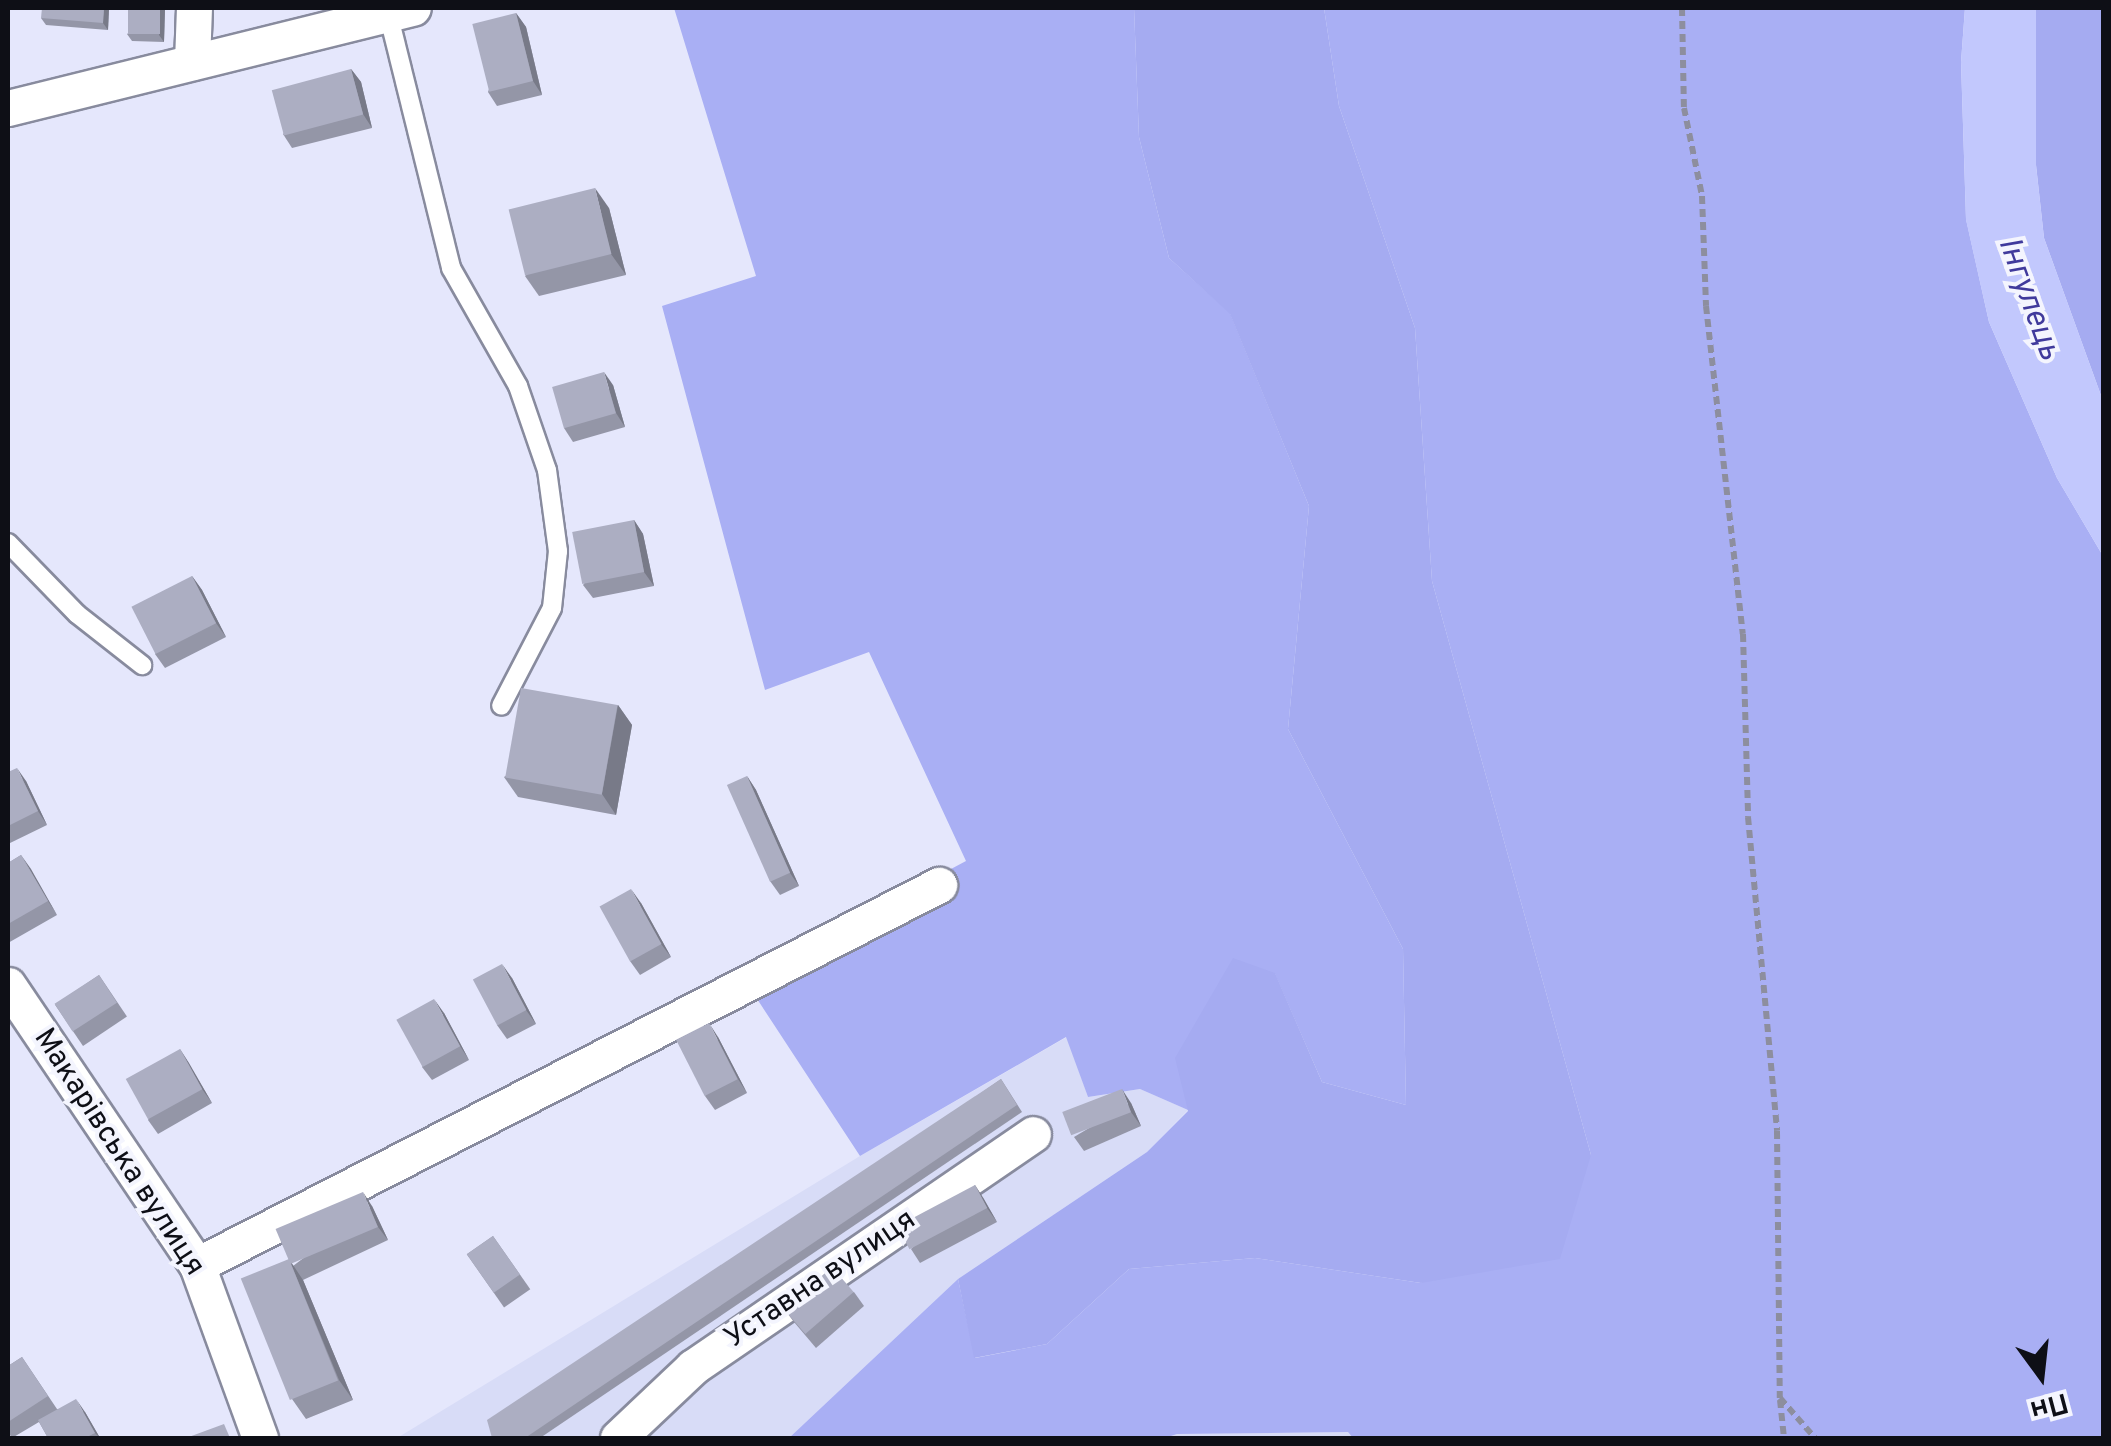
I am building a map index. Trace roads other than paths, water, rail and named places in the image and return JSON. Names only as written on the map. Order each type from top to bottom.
[{"type":"street","points":[[192,62],[194,8]]},
{"type":"street","points":[[8,108],[400,10]]},
{"type":"street","points":[[197,1265],[940,885]]},
{"type":"street","name":"Макарівська вулиця","points":[[8,985],[197,1265],[260,1438]]},
{"type":"street","name":"Уставна вулиця","points":[[618,1438],[693,1367],[1033,1134]]},
{"type":"lane","points":[[400,10],[451,268],[518,386],[547,470],[558,551],[552,608],[501,706]]},
{"type":"lane","points":[[8,543],[78,614],[142,665]]},
{"type":"water","name":"Інгулець","points":[[1965,8],[2036,8],[2036,165],[2044,238],[2103,401],[2103,556],[2057,478],[1989,322],[1966,220],[1961,62]]}]
